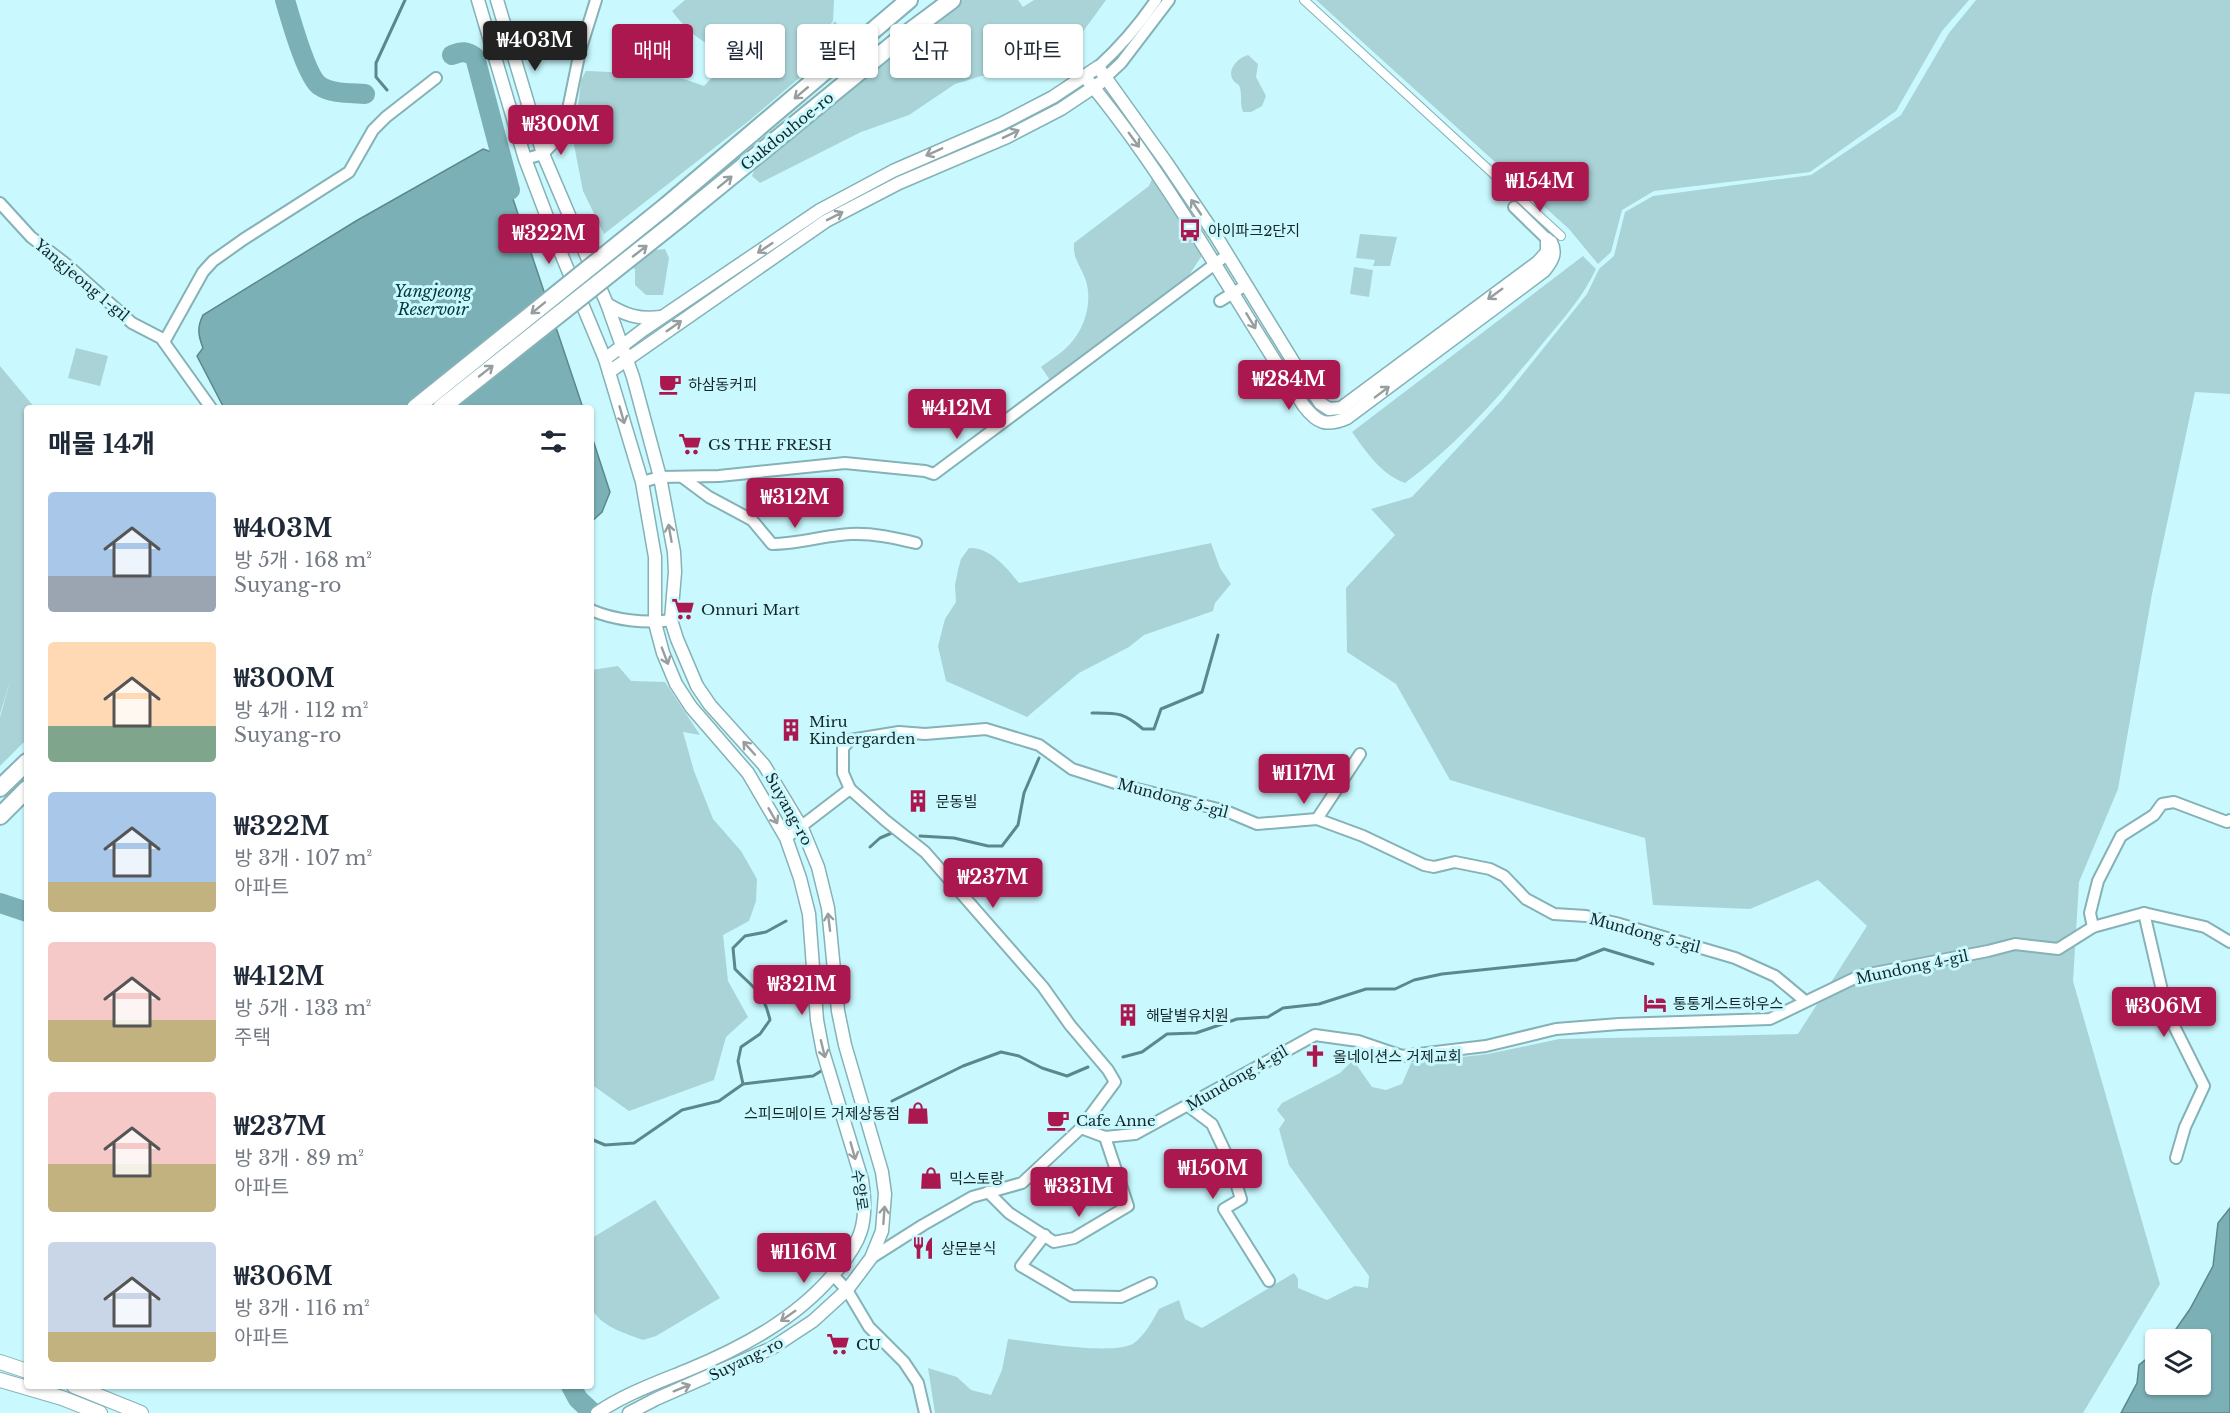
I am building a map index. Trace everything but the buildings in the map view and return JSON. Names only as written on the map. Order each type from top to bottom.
[{"type":"highway","name":"Gukdouhoe-ro","points":[[419,405],[666,206],[909,0]]},
{"type":"highway","name":"Gukdouhoe-ro","points":[[445,405],[679,219],[888,48],[952,0]]},
{"type":"highway","points":[[0,788],[24,765]]},
{"type":"highway","points":[[0,816],[22,794]]},
{"type":"highway","points":[[0,827],[22,794]]},
{"type":"main road","points":[[0,1362],[24,1370]]},
{"type":"main road","points":[[0,1380],[24,1387]]},
{"type":"main road","points":[[31,1389],[100,1413]]},
{"type":"main road","points":[[81,1389],[141,1413]]},
{"type":"street","name":"수양로","points":[[478,0],[525,159],[560,252],[605,359],[642,482],[655,557],[655,623],[663,653],[676,684],[691,707],[748,773],[786,838],[800,878],[809,914],[817,1020],[823,1052],[864,1196],[864,1221],[859,1238],[850,1255],[822,1288],[797,1310],[762,1334],[689,1370],[649,1385],[597,1413]]},
{"type":"street","name":"Suyang-ro","points":[[497,0],[543,154],[607,304],[633,377],[660,477],[674,552],[675,572],[671,620],[685,660],[697,686],[710,705],[764,765],[802,828],[818,867],[828,908],[838,1011],[845,1045],[882,1172],[885,1194],[882,1231],[871,1258],[847,1290],[813,1321],[772,1348],[629,1413]]},
{"type":"street","points":[[525,159],[543,154],[558,138],[566,119],[580,51],[596,0]]},
{"type":"street","points":[[609,372],[826,221],[899,183],[1007,137],[1070,104],[1094,88],[1113,54],[1141,23],[1156,0]]},
{"type":"street","points":[[605,359],[820,210],[892,171],[1001,124],[1085,77],[1102,72],[1135,46],[1169,0]]},
{"type":"street","points":[[1304,0],[1561,236]]},
{"type":"street","points":[[1102,72],[1166,162],[1320,403],[1329,409],[1341,408],[1538,262],[1547,252],[1547,240]]},
{"type":"street","points":[[1085,77],[1155,170],[1304,406],[1313,417],[1323,422],[1334,424],[1347,418],[1544,270],[1554,257],[1552,244],[1514,207]]},
{"type":"street","points":[[164,342],[203,272],[213,261],[349,172],[373,130],[436,78]]},
{"type":"street","points":[[1070,104],[1088,100],[1097,101],[1111,109]]},
{"type":"street","name":"Yangjeong 1-gil","points":[[0,203],[31,237],[66,264],[132,323],[164,342],[209,405]]},
{"type":"street","points":[[642,482],[660,477],[773,471],[845,463],[925,471],[934,474],[1227,255]]},
{"type":"street","points":[[1220,301],[1246,285]]},
{"type":"street","points":[[607,304],[631,317],[650,319],[663,317]]},
{"type":"street","points":[[633,377],[634,362],[641,349]]},
{"type":"street","points":[[682,477],[709,497],[752,520],[772,544],[792,544],[849,534],[886,536],[916,543]]},
{"type":"street","points":[[594,611],[606,616],[655,623],[671,620]]},
{"type":"street","name":"Mundong 5-gil","points":[[850,789],[843,773],[843,748],[850,740],[899,732],[926,734],[986,729],[1039,745],[1072,769],[1125,786],[1226,811],[1257,824],[1317,819],[1363,836],[1424,865],[1434,867],[1455,862],[1490,869],[1504,876],[1526,899],[1554,914],[1586,916],[1616,923],[1735,958],[1775,976],[1805,1001]]},
{"type":"street","points":[[1317,819],[1359,754]]},
{"type":"street","points":[[786,838],[850,789],[925,852],[1043,987],[1115,1082],[1081,1128],[1022,1183],[972,1197],[871,1258]]},
{"type":"street","points":[[2093,927],[2090,913],[2098,881],[2121,836],[2154,815],[2162,804],[2174,802],[2227,822],[2230,820]]},
{"type":"street","points":[[2144,914],[2167,1012],[2204,1086],[2185,1127],[2176,1158]]},
{"type":"street","name":"Mundong 4-gil","points":[[1081,1128],[1105,1137],[1135,1134],[1315,1035],[1358,1041],[1402,1056],[1486,1046],[1556,1029],[1619,1024],[1770,1019],[1859,976],[2015,944],[2058,949],[2093,927],[2144,914],[2205,927],[2230,942]]},
{"type":"street","points":[[1188,1106],[1212,1124],[1229,1160],[1241,1198],[1224,1209],[1269,1281]]},
{"type":"street","points":[[988,1192],[1009,1213],[1054,1242],[1074,1238],[1128,1206],[1105,1137]]},
{"type":"street","points":[[1045,1235],[1021,1266],[1072,1296],[1120,1297],[1151,1283]]},
{"type":"street","points":[[833,1275],[847,1290],[869,1327],[904,1362],[918,1383],[925,1413]]},
{"type":"shaded area","points":[[685,0],[834,0],[831,24],[797,24],[797,78],[799,78],[750,120],[604,234],[583,191],[574,145],[581,80],[586,71],[612,72],[612,78],[681,78],[704,86],[712,78],[785,78],[785,24],[705,24],[705,42],[693,33],[693,24],[683,24],[672,11]]},
{"type":"shaded area","points":[[963,0],[1018,0],[1023,7],[1034,0],[1106,0],[1083,32],[1083,24],[983,24],[983,76],[955,84],[909,115],[861,132],[760,183],[752,176],[756,165],[865,78],[878,78],[878,68],[890,58],[890,78],[971,78],[971,24],[933,24]]},
{"type":"shaded area","points":[[1316,0],[1969,0],[1942,31],[1896,111],[1810,172],[1654,191],[1622,210],[1611,252],[1598,264],[1569,229]]},
{"type":"shaded area","points":[[1976,0],[2230,0],[2230,394],[2195,392],[2152,594],[2118,789],[2079,882],[2073,981],[2160,1284],[2083,1413],[935,1413],[928,1368],[957,1377],[971,1390],[991,1395],[1002,1370],[1008,1339],[1074,1347],[1124,1347],[1134,1343],[1142,1336],[1159,1309],[1179,1300],[1185,1319],[1202,1328],[1294,1273],[1298,1279],[1298,1288],[1327,1300],[1355,1286],[1368,1288],[1369,1276],[1289,1165],[1279,1129],[1285,1120],[1277,1110],[1282,1103],[1340,1073],[1353,1060],[1372,1087],[1386,1090],[1402,1084],[1411,1063],[1488,1054],[1559,1039],[1798,1034],[1867,926],[1818,880],[1750,909],[1653,905],[1645,838],[1450,780],[1396,684],[1347,652],[1346,588],[1395,535],[1371,509],[1412,497],[1502,400],[1587,294],[1599,269],[1614,256],[1625,212],[1653,196],[1811,175],[1901,115],[1949,33]]},
{"type":"shaded area","points":[[1248,55],[1258,64],[1256,77],[1266,96],[1262,106],[1251,112],[1243,112],[1239,85],[1234,81],[1231,73],[1238,60]]},
{"type":"shaded area","points":[[1152,179],[1201,249],[1201,257],[1189,275],[1050,380],[1041,367],[1076,337],[1084,321],[1088,304],[1087,286],[1075,257],[1074,243],[1149,186]]},
{"type":"shaded area","points":[[1360,234],[1397,237],[1390,266],[1373,266],[1375,260],[1356,258]]},
{"type":"shaded area","points":[[652,246],[656,250],[665,249],[669,258],[663,295],[646,295],[635,285],[635,269],[631,266]]},
{"type":"shaded area","points":[[1583,256],[1596,269],[1585,289],[1527,362],[1478,418],[1443,452],[1405,483],[1382,469],[1352,432]]},
{"type":"shaded area","points":[[1354,267],[1373,270],[1369,297],[1350,294]]},
{"type":"shaded area","points":[[76,348],[108,356],[100,386],[68,378]]},
{"type":"shaded area","points":[[0,366],[32,405],[24,405],[24,742],[0,766],[0,717],[11,678],[0,714]]},
{"type":"shaded area","points":[[1211,543],[1220,568],[1231,584],[1215,603],[1213,611],[1144,635],[1129,647],[1079,673],[1027,717],[946,681],[938,646],[945,619],[956,602],[955,585],[961,559],[969,548],[991,555],[1019,583]]},
{"type":"shaded area","points":[[618,666],[631,681],[665,682],[700,735],[683,732],[694,771],[713,819],[741,851],[757,879],[756,901],[749,921],[723,935],[728,981],[748,1017],[726,1037],[714,1080],[629,1111],[594,1086],[594,670]]},
{"type":"shaded area","points":[[655,1200],[720,1298],[656,1336],[643,1340],[609,1326],[594,1312],[594,1237]]},
{"type":"water","name":"Yangjeong Reservoir","points":[[483,149],[492,152],[510,190],[582,405],[222,405],[197,356],[203,348],[199,331],[203,315],[356,221]]},
{"type":"water","points":[[594,443],[610,492],[602,512],[594,519]]},
{"type":"water","points":[[2230,1208],[2230,1413],[2121,1413],[2137,1383],[2139,1365],[2145,1360],[2145,1395],[2211,1395],[2211,1329],[2176,1329],[2190,1309],[2213,1266],[2218,1223]]},
{"type":"waterway","points":[[285,0],[300,46],[315,81],[325,89],[342,93],[365,94]]},
{"type":"waterway","points":[[387,90],[376,77],[376,63],[405,0]]},
{"type":"waterway","points":[[452,55],[464,52],[475,57],[510,190]]},
{"type":"waterway","points":[[1092,713],[1120,715],[1143,729],[1154,729],[1161,709],[1202,692],[1218,635]]},
{"type":"waterway","points":[[920,836],[954,838],[988,846],[1002,846],[1018,825],[1024,793],[1039,758]]},
{"type":"waterway","points":[[870,847],[880,838],[894,832]]},
{"type":"waterway","points":[[0,903],[24,911]]},
{"type":"waterway","points":[[743,1084],[738,1061],[741,1047],[760,1034],[770,1020],[761,996],[735,969],[733,948],[745,936],[766,932],[786,921]]},
{"type":"waterway","points":[[1123,1057],[1142,1052],[1167,1034],[1196,1033],[1237,1019],[1268,1017],[1283,1008],[1319,1004],[1366,989],[1395,989],[1414,980],[1442,974],[1576,960],[1604,949],[1653,964]]},
{"type":"waterway","points":[[892,1101],[963,1066],[1001,1052],[1019,1056],[1042,1068],[1067,1076],[1088,1067]]},
{"type":"waterway","points":[[594,1140],[605,1145],[634,1143],[682,1110],[719,1101],[743,1084],[813,1076],[821,1071]]},
{"type":"waterway","points":[[573,1389],[578,1399],[593,1413]]},
{"type":"place","name":"아이파크2단지","points":[[1190,230]]},
{"type":"place","name":"하삼동커피","points":[[670,384]]},
{"type":"place","name":"GS THE FRESH","points":[[690,444]]},
{"type":"place","name":"Onnuri Mart","points":[[683,609]]},
{"type":"place","name":"Miru Kindergarden","points":[[791,730]]},
{"type":"place","name":"문동빌","points":[[918,801]]},
{"type":"place","name":"통통게스트하우스","points":[[1655,1003]]},
{"type":"place","name":"해달별유치원","points":[[1128,1015]]},
{"type":"place","name":"올네이션스 거제교회","points":[[1315,1056]]},
{"type":"place","name":"스피드메이트 거제상동점","points":[[918,1113]]},
{"type":"place","name":"Cafe Anne","points":[[1058,1120]]},
{"type":"place","name":"믹스토랑","points":[[931,1178]]},
{"type":"place","name":"상문분식","points":[[923,1248]]},
{"type":"place","name":"CU","points":[[838,1344]]}]
